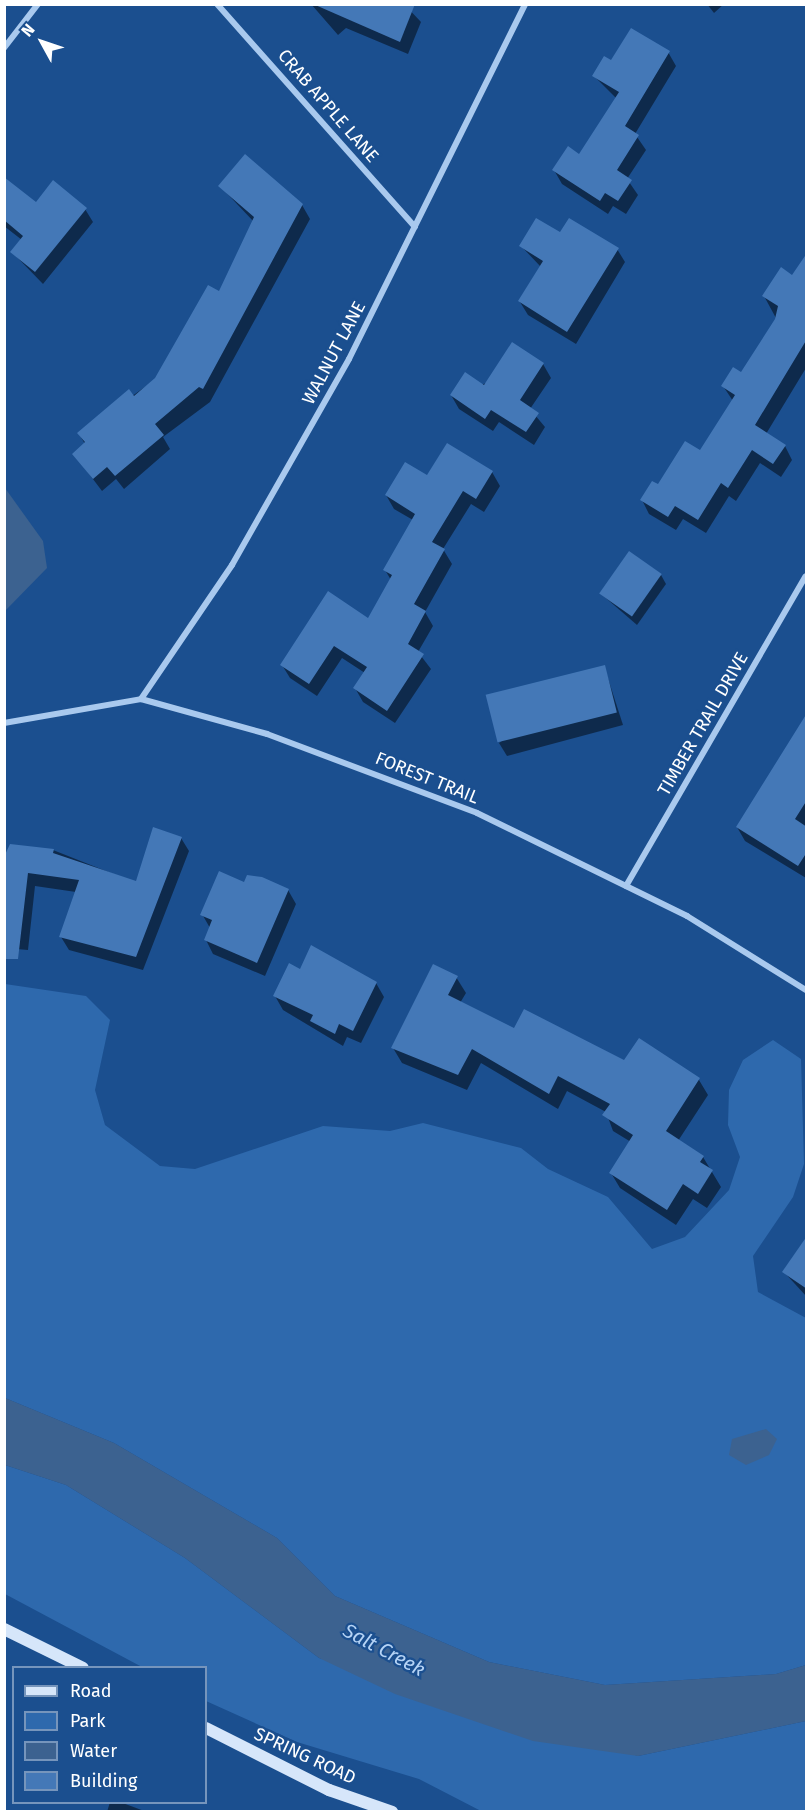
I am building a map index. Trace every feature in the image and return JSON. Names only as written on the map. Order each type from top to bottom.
[{"type":"street","points":[[4,48],[38,4]]},
{"type":"street","name":"CRAB APPLE LANE","points":[[217,4],[415,227]]},
{"type":"street","name":"WALNUT LANE","points":[[141,699],[256,523],[415,227],[525,4]]},
{"type":"street","name":"TIMBER TRAIL DRIVE","points":[[626,886],[807,576]]},
{"type":"street","name":"FOREST TRAIL","points":[[4,723],[141,699],[267,734],[397,780],[626,886],[687,916],[807,990]]},
{"type":"street","points":[[4,1629],[79,1666]]},
{"type":"street","name":"SPRING ROAD","points":[[207,1729],[329,1790],[392,1812]]},
{"type":"green space","points":[[5,984],[86,996],[110,1020],[95,1090],[105,1125],[160,1166],[195,1169],[323,1126],[390,1131],[423,1123],[521,1148],[548,1169],[608,1197],[652,1249],[685,1237],[729,1190],[740,1157],[728,1125],[729,1090],[743,1060],[773,1040],[801,1059],[804,1164],[793,1197],[753,1256],[758,1292],[806,1318],[806,1665],[776,1674],[605,1685],[489,1662],[335,1596],[277,1538],[114,1443],[5,1398]]},
{"type":"green space","points":[[5,1465],[66,1485],[185,1558],[319,1658],[638,1756],[806,1721],[806,1811],[481,1811],[419,1779],[297,1742],[207,1701],[207,1666],[140,1666],[5,1594]]},
{"type":"water","points":[[5,488],[43,541],[47,568],[5,611]]},
{"type":"water","name":"Salt Creek","points":[[5,1398],[114,1443],[277,1538],[335,1596],[489,1662],[605,1685],[776,1674],[806,1665],[806,1721],[638,1756],[533,1741],[395,1694],[319,1658],[185,1558],[66,1485],[5,1465]]},
{"type":"water","points":[[766,1429],[777,1439],[769,1455],[746,1465],[729,1455],[732,1439]]},
{"type":"building","points":[[313,4],[415,4],[400,42]]},
{"type":"building","points":[[631,28],[670,51],[625,126],[639,135],[617,170],[632,180],[618,201],[605,193],[600,201],[552,170],[568,146],[579,154],[619,92],[592,76],[604,56],[611,60]]},
{"type":"building","points":[[245,154],[303,204],[203,389],[199,387],[155,424],[164,435],[115,476],[107,467],[93,479],[72,454],[85,442],[77,433],[129,389],[134,396],[155,378],[208,285],[219,291],[254,217],[218,186]]},
{"type":"building","points":[[4,177],[36,202],[53,180],[87,208],[35,272],[10,252],[23,236],[4,220]]},
{"type":"building","points":[[536,218],[560,232],[569,218],[619,248],[567,332],[518,301],[543,261],[519,246]]},
{"type":"building","points":[[807,253],[807,339],[755,425],[786,445],[773,464],[752,450],[728,488],[721,483],[698,520],[675,506],[668,517],[640,500],[652,481],[658,484],[685,441],[700,450],[735,395],[721,386],[733,367],[741,372],[775,319],[778,306],[762,296],[781,267],[792,275]]},
{"type":"building","points":[[512,342],[544,363],[520,400],[539,413],[526,432],[491,410],[485,419],[450,395],[465,372],[484,385]]},
{"type":"building","points":[[447,443],[493,471],[476,499],[463,491],[432,542],[445,549],[414,604],[426,611],[408,644],[424,654],[387,711],[353,688],[367,667],[334,646],[309,684],[280,665],[328,591],[368,618],[392,575],[383,570],[415,514],[385,495],[405,462],[427,475]]},
{"type":"building","points":[[629,551],[662,574],[632,617],[599,594]]},
{"type":"building","points":[[605,665],[617,713],[498,742],[486,695]]},
{"type":"building","points":[[807,713],[807,800],[795,819],[807,827],[807,852],[798,866],[736,827]]},
{"type":"building","points":[[153,827],[182,837],[136,957],[59,937],[79,880],[28,873],[18,959],[4,959],[4,857],[10,844],[54,849],[53,853],[136,881]]},
{"type":"building","points":[[219,871],[244,882],[247,875],[262,877],[289,889],[257,963],[204,940],[212,920],[200,915]]},
{"type":"building","points":[[311,945],[377,982],[353,1031],[339,1024],[335,1034],[310,1021],[313,1015],[273,996],[289,963],[300,969]]},
{"type":"building","points":[[433,964],[458,976],[448,995],[514,1028],[524,1009],[624,1060],[639,1038],[700,1078],[666,1131],[704,1156],[700,1162],[713,1170],[698,1194],[683,1184],[667,1210],[609,1173],[633,1135],[602,1115],[610,1104],[558,1076],[549,1094],[472,1049],[458,1075],[391,1048]]},
{"type":"building","points":[[807,1236],[807,1289],[782,1272]]}]
